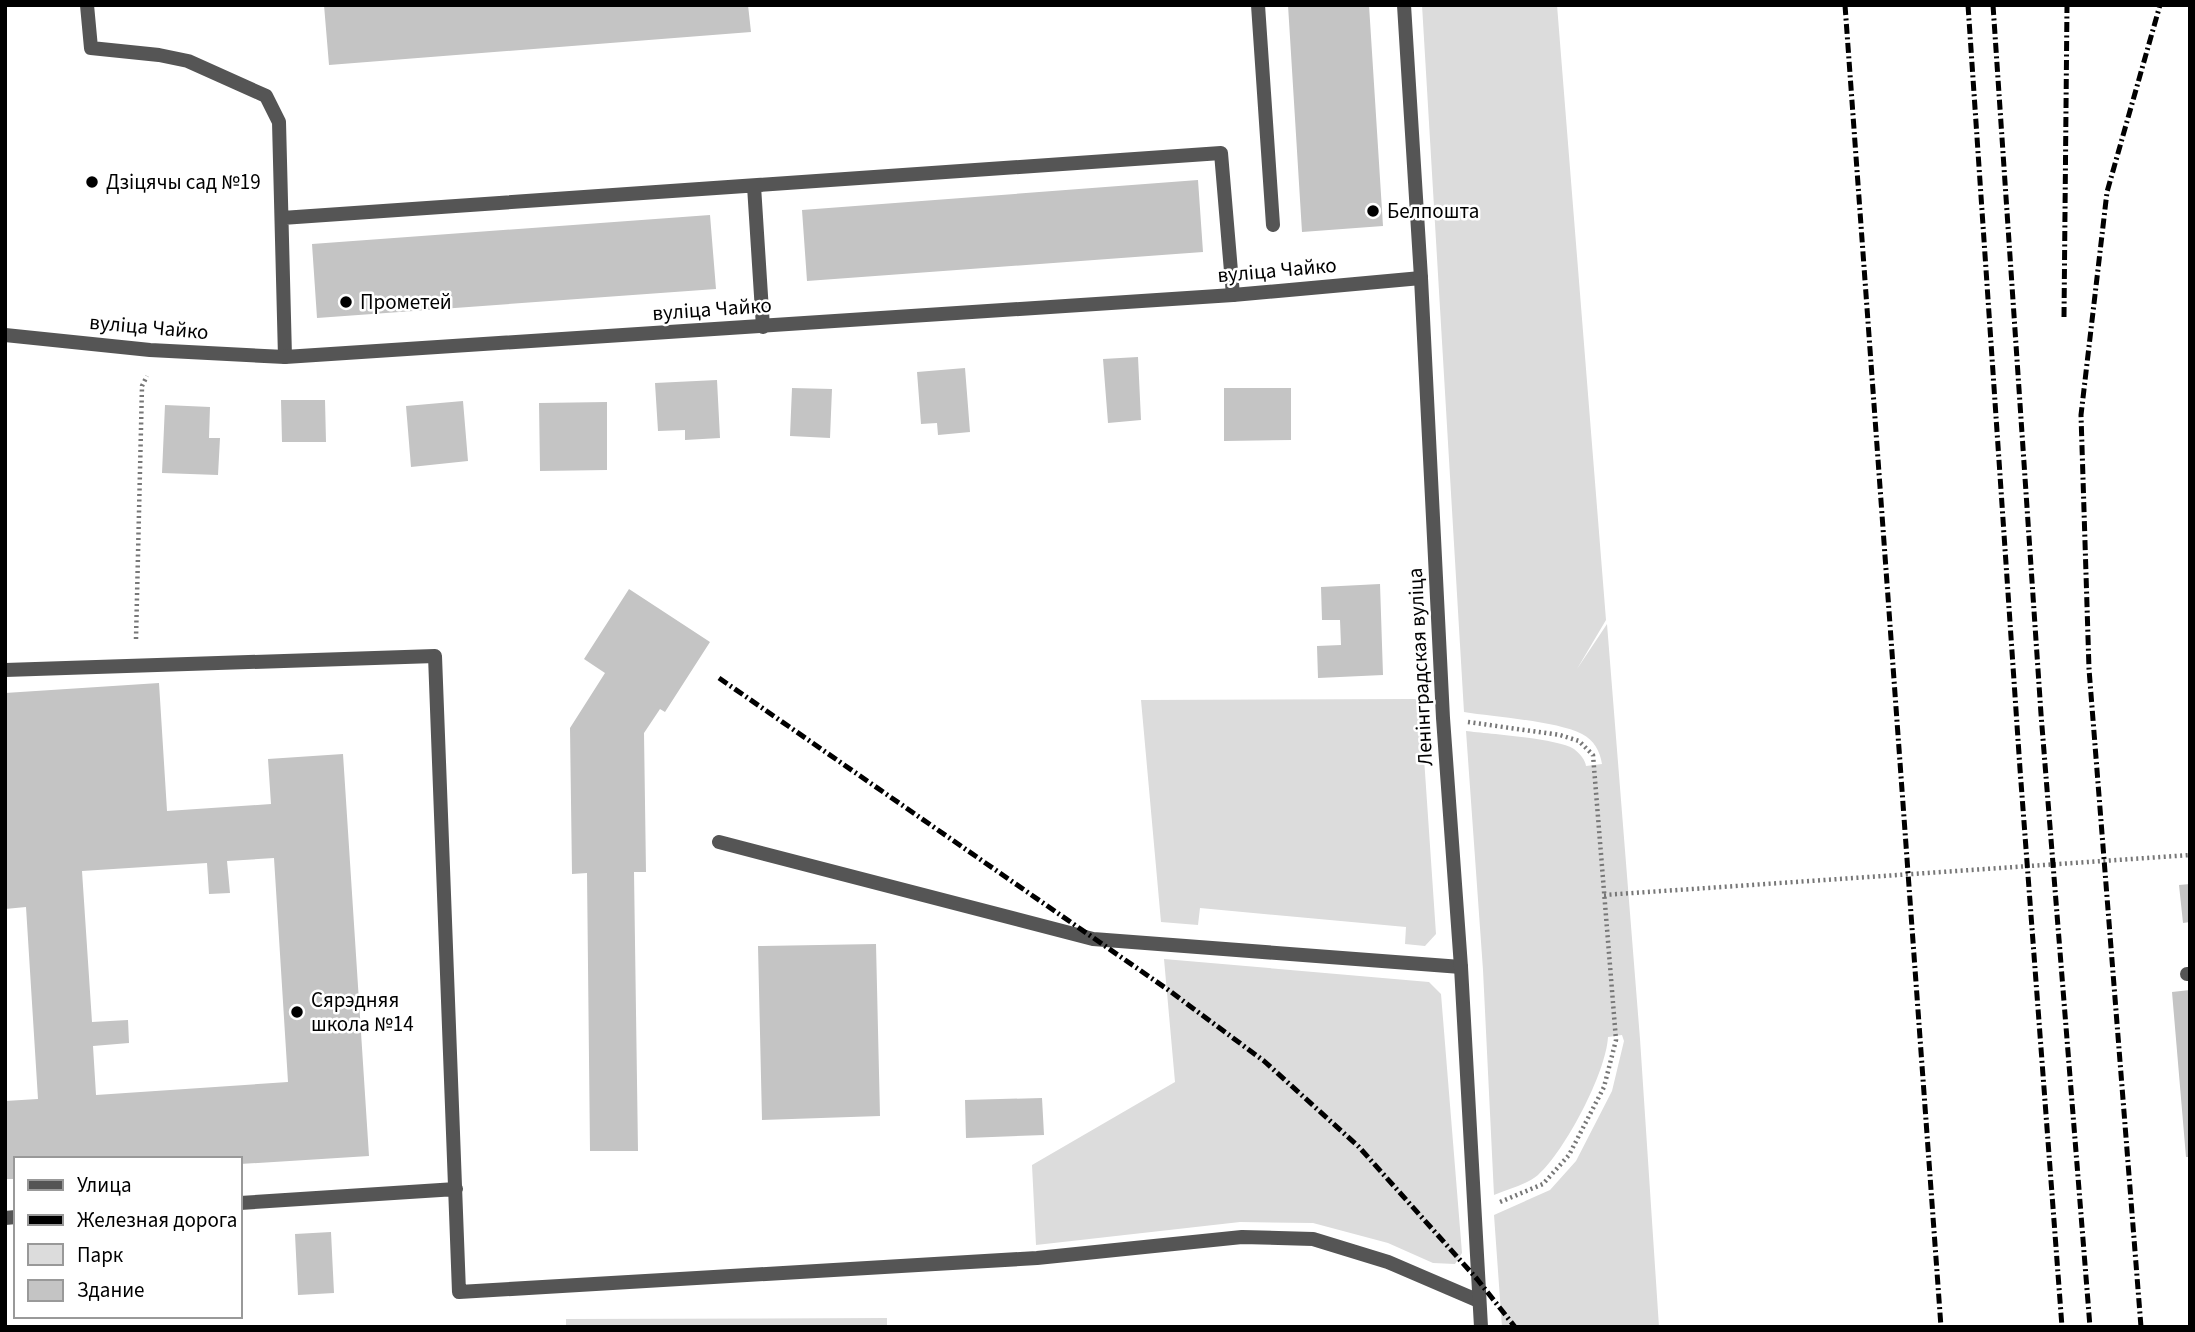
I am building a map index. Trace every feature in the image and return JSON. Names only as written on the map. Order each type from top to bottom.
[{"type":"street","points":[[87,5],[91,48],[188,61],[266,96],[279,122],[285,358]]},
{"type":"street","points":[[1258,5],[1273,225]]},
{"type":"street","name":"Ленінградская вуліца","points":[[1404,5],[1443,718],[1461,967],[1481,1327]]},
{"type":"street","points":[[282,218],[1222,153],[1233,295]]},
{"type":"street","points":[[754,186],[763,327]]},
{"type":"street","name":"вуліца Чайко","points":[[5,335],[150,350],[285,358],[1233,295],[1421,278]]},
{"type":"street","points":[[5,670],[435,656],[459,1293],[1037,1258],[1242,1237],[1313,1239],[1388,1262],[1479,1301]]},
{"type":"street","points":[[719,842],[1093,939],[1461,967]]},
{"type":"street","points":[[242,1203],[456,1189]]},
{"type":"path","points":[[137,665],[142,386],[150,369],[150,350]]},
{"type":"path","points":[[1443,718],[1560,735],[1579,741],[1592,755],[1616,1040],[1604,1087],[1569,1155],[1543,1184],[1474,1214]]},
{"type":"path","points":[[1604,895],[2190,855]]},
{"type":"green space","points":[[1422,5],[1557,5],[1606,620],[1577,669],[1607,624],[1640,1039],[1659,1327],[1502,1327],[1494,1215],[1550,1190],[1576,1161],[1612,1091],[1624,1041],[1622,1035],[1608,1037],[1606,1052],[1592,1090],[1549,1164],[1529,1181],[1494,1195],[1483,970],[1466,731],[1553,742],[1574,749],[1586,766],[1602,764],[1598,750],[1582,734],[1541,723],[1464,712]]},
{"type":"green space","points":[[1420,699],[1436,934],[1425,946],[1405,944],[1406,927],[1200,908],[1198,925],[1161,922],[1141,700]]},
{"type":"green space","points":[[1164,959],[1429,982],[1441,994],[1462,1253],[1455,1264],[1433,1263],[1388,1243],[1313,1223],[1240,1222],[1036,1245],[1032,1165],[1175,1082]]},
{"type":"green space","points":[[887,1318],[887,1327],[566,1327],[566,1319]]},
{"type":"building","points":[[324,5],[748,5],[751,32],[329,65]]},
{"type":"building","points":[[1288,5],[1369,5],[1383,226],[1302,232]]},
{"type":"building","points":[[1198,180],[1203,252],[807,281],[802,210]]},
{"type":"building","points":[[710,215],[716,289],[317,318],[312,244]]},
{"type":"building","points":[[1138,357],[1141,420],[1108,423],[1103,359]]},
{"type":"building","points":[[965,368],[970,432],[938,435],[937,423],[921,424],[917,372]]},
{"type":"building","points":[[717,380],[720,438],[685,440],[685,430],[658,431],[655,383]]},
{"type":"building","points":[[792,388],[832,389],[830,438],[790,436]]},
{"type":"building","points":[[1224,388],[1291,388],[1291,440],[1224,441]]},
{"type":"building","points":[[281,400],[325,400],[326,442],[282,442]]},
{"type":"building","points":[[463,401],[468,461],[411,467],[406,406]]},
{"type":"building","points":[[607,402],[607,470],[540,471],[539,403]]},
{"type":"building","points":[[165,405],[210,407],[209,438],[220,438],[218,475],[162,473]]},
{"type":"building","points":[[1380,584],[1383,675],[1318,678],[1317,646],[1341,645],[1340,620],[1322,620],[1321,587]]},
{"type":"building","points":[[629,589],[710,642],[665,712],[660,709],[644,733],[646,872],[634,872],[638,1151],[590,1151],[587,873],[572,874],[570,728],[605,673],[584,659]]},
{"type":"building","points":[[159,683],[167,811],[271,804],[268,759],[343,754],[369,1156],[242,1164],[242,1157],[14,1157],[14,1179],[5,1179],[5,1101],[38,1099],[26,907],[5,909],[5,693]],"holes":[[[274,858],[288,1082],[96,1095],[93,1046],[129,1043],[128,1020],[92,1022],[82,871],[207,863],[209,894],[230,893],[227,861]]]},
{"type":"building","points":[[2190,884],[2190,922],[2183,923],[2179,885]]},
{"type":"building","points":[[876,944],[880,1116],[762,1120],[758,946]]},
{"type":"building","points":[[2190,990],[2190,1157],[2186,1157],[2172,992]]},
{"type":"building","points":[[1042,1098],[1044,1135],[966,1138],[965,1100]]},
{"type":"building","points":[[331,1232],[334,1293],[298,1295],[295,1234]]},
{"type":"railway","points":[[1845,5],[1941,1327]]},
{"type":"railway","points":[[1968,5],[2020,769],[2062,1327]]},
{"type":"railway","points":[[1993,5],[2041,714],[2090,1327]]},
{"type":"railway","points":[[2064,317],[2067,5]]},
{"type":"railway","points":[[2141,1327],[2089,669],[2081,415],[2107,192],[2160,5]]},
{"type":"railway","points":[[719,678],[1167,989],[1264,1061],[1359,1147],[1477,1279],[1515,1327]]},
{"type":"place","name":"Дзіцячы сад №19","points":[[92,182]]},
{"type":"place","name":"Белпошта","points":[[1373,211]]},
{"type":"place","name":"Прометей","points":[[346,302]]},
{"type":"place","name":"Сярэдняя школа №14","points":[[297,1012]]}]
